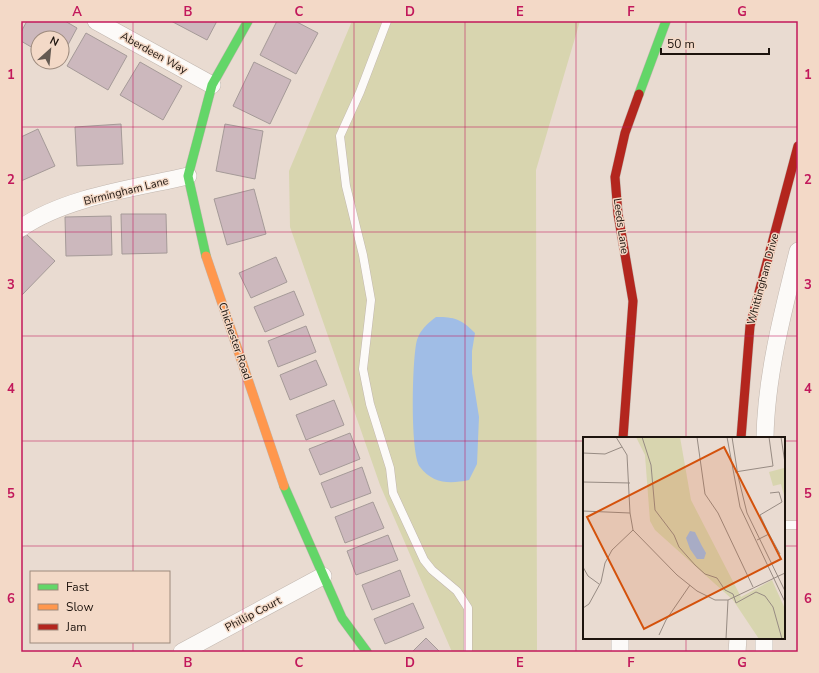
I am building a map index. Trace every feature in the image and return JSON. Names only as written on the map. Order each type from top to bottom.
[{"type":"street","name":"Aberdeen Way","points":[[96,21],[212,85]]},
{"type":"street","name":"Chichester Road","points":[[248,21],[212,85],[188,176],[206,256],[287,496],[342,618],[367,652]]},
{"type":"street","name":"Leeds Lane","points":[[623,437],[633,301],[618,214],[615,177],[625,134],[666,21]]},
{"type":"street","name":"Whittingham Drive","points":[[741,437],[750,326],[798,146]]},
{"type":"street","name":"Birmingham Lane","points":[[21,228],[34,219],[91,198],[188,176]]},
{"type":"street","points":[[765,437],[772,371],[784,307],[798,251]]},
{"type":"street","name":"Phillip Court","points":[[182,652],[323,576]]},
{"type":"street","points":[[620,639],[620,652]]},
{"type":"street","points":[[738,639],[738,652]]},
{"type":"street","points":[[764,639],[764,652]]},
{"type":"lane","points":[[387,21],[360,92],[340,136],[346,186],[363,254],[371,300],[363,369],[370,404],[390,468],[393,493],[424,560],[432,570],[457,591],[468,608],[468,652]]},
{"type":"lane","points":[[785,525],[798,525]]},
{"type":"shaded area","points":[[352,21],[580,21],[536,170],[537,652],[452,652],[380,485],[290,227],[289,171]]},
{"type":"water","points":[[436,317],[453,318],[462,322],[475,333],[472,351],[472,373],[479,417],[477,464],[469,480],[449,482],[436,480],[425,473],[420,467],[417,459],[413,426],[415,350],[420,333],[427,324]]},
{"type":"building","points":[[27,21],[65,21],[77,28],[70,41],[70,30],[30,30],[30,46],[21,41],[21,32]]},
{"type":"building","points":[[171,21],[217,21],[207,40]]},
{"type":"building","points":[[277,21],[295,21],[318,33],[296,74],[260,55]]},
{"type":"building","points":[[86,33],[127,56],[108,90],[70,68],[70,61]]},
{"type":"building","points":[[140,62],[182,86],[163,120],[120,95]]},
{"type":"building","points":[[254,62],[291,80],[270,124],[233,106]]},
{"type":"building","points":[[121,124],[123,164],[77,166],[75,127]]},
{"type":"building","points":[[225,124],[263,131],[255,179],[216,171]]},
{"type":"building","points":[[38,129],[55,166],[21,181],[21,137]]},
{"type":"building","points":[[254,189],[266,234],[227,245],[214,199]]},
{"type":"building","points":[[121,214],[166,214],[167,253],[122,254]]},
{"type":"building","points":[[111,216],[112,255],[66,256],[65,217]]},
{"type":"building","points":[[26,234],[55,261],[22,295],[21,240]]},
{"type":"building","points":[[276,257],[287,282],[251,298],[239,273]]},
{"type":"building","points":[[294,291],[304,315],[265,332],[254,307]]},
{"type":"building","points":[[306,326],[316,352],[278,367],[268,341]]},
{"type":"building","points":[[316,360],[327,385],[290,400],[280,375]]},
{"type":"building","points":[[334,400],[344,425],[306,440],[296,415]]},
{"type":"building","points":[[350,433],[360,459],[320,475],[309,449]]},
{"type":"building","points":[[362,467],[371,493],[331,508],[321,483]]},
{"type":"building","points":[[373,502],[384,528],[345,543],[335,517]]},
{"type":"building","points":[[388,535],[398,560],[356,575],[347,551]]},
{"type":"building","points":[[400,570],[410,596],[372,610],[362,585]]},
{"type":"building","points":[[413,603],[424,628],[385,644],[374,619]]},
{"type":"building","points":[[426,638],[440,652],[412,652]]},
{"type":"traffic: fast","points":[[206,256],[188,176],[212,85],[248,21]]},
{"type":"traffic: fast","points":[[639,94],[666,21]]},
{"type":"traffic: fast","points":[[284,486],[342,618],[367,652]]},
{"type":"traffic: slow","points":[[206,256],[284,486]]},
{"type":"traffic: jam","points":[[623,437],[633,301],[618,214],[615,177],[625,133],[639,94]]},
{"type":"traffic: jam","points":[[741,437],[750,326],[798,146]]}]
